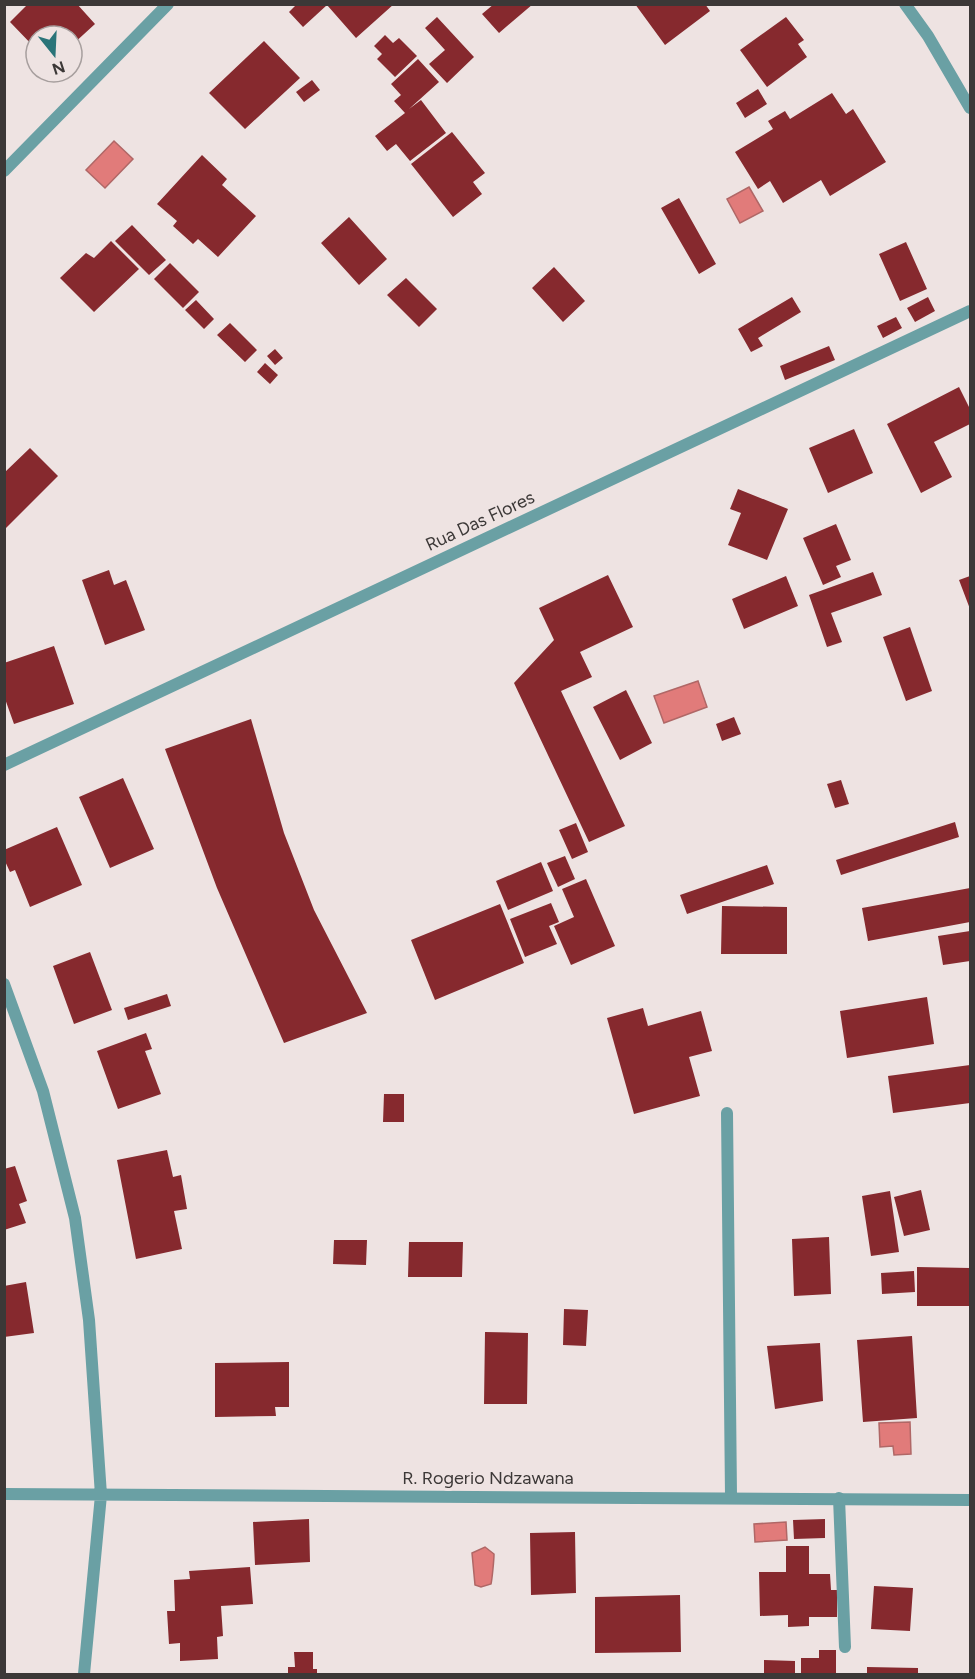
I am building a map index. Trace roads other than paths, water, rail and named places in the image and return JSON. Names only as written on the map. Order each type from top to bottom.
[{"type":"street","points":[[4,171],[168,4]]},
{"type":"street","points":[[905,4],[928,36],[970,108]]},
{"type":"street","name":"Rua Das Flores","points":[[4,765],[970,311]]},
{"type":"street","points":[[4,984],[43,1091],[75,1218],[89,1320],[101,1495],[84,1674]]},
{"type":"street","points":[[727,1113],[730,1496]]},
{"type":"street","name":"R. Rogerio Ndzawana","points":[[4,1494],[730,1496],[970,1500]]},
{"type":"street","points":[[839,1498],[846,1647]]}]
